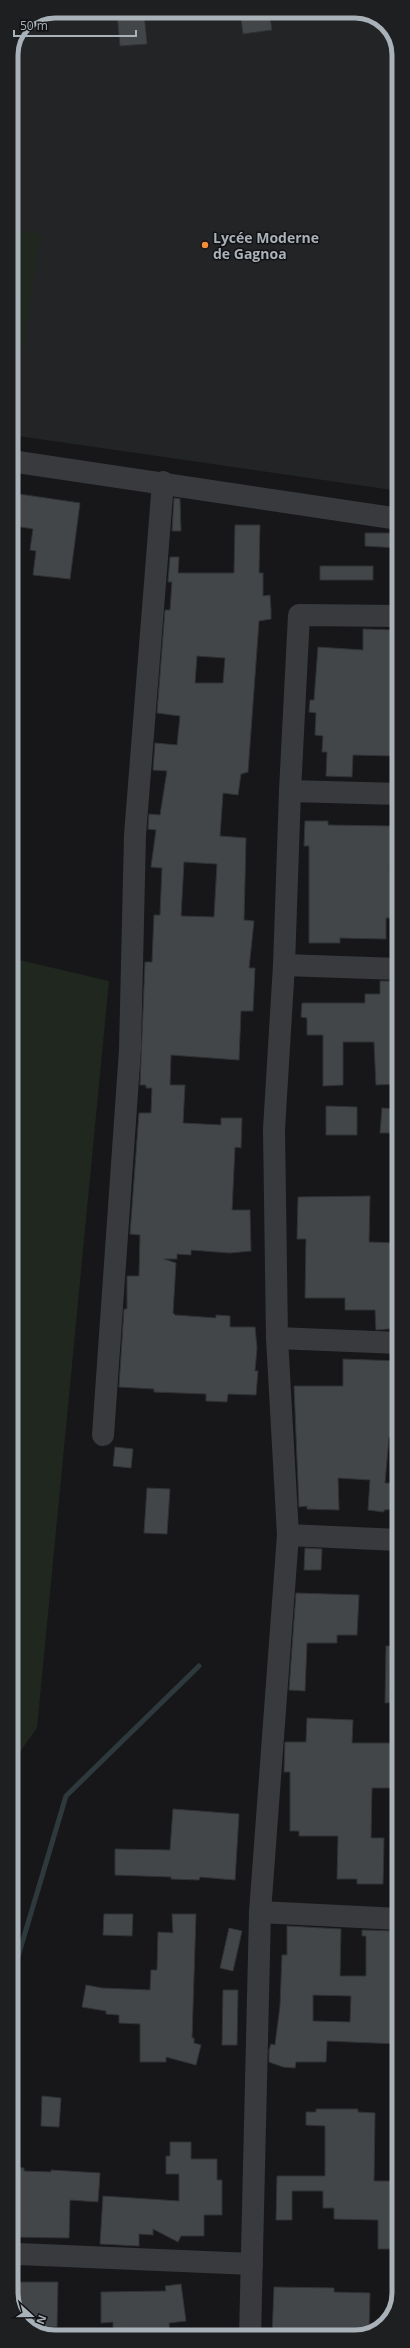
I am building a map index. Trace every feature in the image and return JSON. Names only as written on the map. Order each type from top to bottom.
[{"type":"street","points":[[18,462],[163,482],[392,518]]},
{"type":"street","points":[[103,1435],[130,1050],[135,835],[163,482]]},
{"type":"street","points":[[250,2330],[260,1912],[288,1534],[277,1338],[274,1129],[284,965],[290,791],[299,615],[392,616]]},
{"type":"street","points":[[290,791],[392,794]]},
{"type":"street","points":[[284,965],[392,969]]},
{"type":"street","points":[[277,1338],[392,1343]]},
{"type":"street","points":[[288,1534],[392,1540]]},
{"type":"street","points":[[260,1912],[392,1919]]},
{"type":"street","points":[[18,2254],[252,2264]]},
{"type":"shaded area","name":"Lycée Moderne de Gagnoa","points":[[55,18],[357,18],[369,21],[381,29],[390,43],[392,51],[392,490],[18,436],[18,55],[24,35],[35,24]]},
{"type":"shaded area","points":[[18,231],[40,234],[24,347],[18,346]]},
{"type":"shaded area","points":[[18,960],[109,981],[37,1728],[18,1754]]},
{"type":"building","points":[[117,18],[145,18],[147,44],[120,46]]},
{"type":"building","points":[[241,18],[270,18],[272,30],[243,34]]},
{"type":"building","points":[[19,494],[80,503],[70,579],[33,575],[36,551],[30,550],[33,529],[18,526]]},
{"type":"building","points":[[174,498],[180,499],[181,531],[172,531]]},
{"type":"building","points":[[235,525],[260,525],[259,573],[263,573],[263,596],[270,595],[271,619],[259,621],[248,772],[241,774],[238,795],[223,793],[220,836],[246,838],[244,920],[254,921],[249,968],[255,968],[253,1011],[241,1011],[239,1060],[171,1055],[170,1085],[185,1085],[183,1123],[221,1125],[221,1118],[242,1118],[241,1148],[235,1147],[232,1210],[250,1210],[251,1251],[230,1253],[191,1250],[191,1255],[177,1254],[177,1259],[164,1259],[176,1263],[173,1313],[175,1315],[216,1318],[216,1315],[230,1316],[230,1327],[255,1327],[257,1348],[255,1371],[258,1371],[256,1395],[228,1394],[227,1402],[206,1401],[206,1394],[154,1392],[154,1389],[119,1387],[124,1309],[127,1309],[127,1276],[139,1276],[140,1235],[130,1234],[139,1113],[151,1113],[152,1088],[146,1088],[146,1085],[140,1085],[145,962],[152,962],[154,915],[160,915],[162,868],[151,867],[156,830],[148,829],[149,814],[160,815],[167,771],[153,770],[155,743],[177,745],[180,716],[157,713],[165,610],[170,610],[172,582],[168,582],[170,557],[179,557],[178,573],[234,573]],"holes":[[[197,656],[225,658],[223,683],[195,683]],[[184,862],[217,864],[214,917],[181,916]]]},
{"type":"building","points":[[365,533],[392,533],[392,548],[365,546]]},
{"type":"building","points":[[320,566],[373,566],[373,580],[320,580]]},
{"type":"building","points":[[363,629],[392,630],[392,756],[353,755],[352,777],[326,776],[327,752],[322,752],[323,736],[315,735],[316,713],[309,712],[310,700],[314,700],[318,647],[363,650]]},
{"type":"building","points":[[305,821],[328,821],[328,825],[391,826],[390,876],[392,876],[392,918],[386,918],[386,939],[340,938],[340,943],[309,943],[309,846],[304,846]]},
{"type":"building","points":[[380,981],[392,981],[392,1084],[376,1085],[374,1042],[343,1042],[343,1085],[323,1086],[323,1035],[307,1035],[307,1018],[301,1017],[302,1003],[365,1003],[365,994],[380,994]]},
{"type":"building","points":[[326,1106],[357,1107],[357,1135],[326,1135]]},
{"type":"building","points":[[382,1108],[392,1109],[392,1133],[380,1133]]},
{"type":"building","points":[[370,1196],[369,1242],[392,1243],[392,1329],[376,1330],[375,1310],[345,1310],[345,1298],[305,1298],[306,1239],[297,1239],[298,1197]]},
{"type":"building","points":[[343,1359],[392,1361],[392,1437],[389,1437],[385,1483],[392,1483],[392,1509],[384,1510],[384,1512],[368,1510],[370,1480],[338,1478],[339,1510],[307,1509],[307,1506],[299,1507],[294,1386],[343,1386]]},
{"type":"building","points":[[115,1447],[133,1449],[131,1468],[113,1466]]},
{"type":"building","points":[[147,1488],[170,1489],[167,1534],[144,1533]]},
{"type":"building","points":[[305,1548],[322,1549],[321,1570],[304,1570]]},
{"type":"building","points":[[296,1593],[359,1595],[357,1635],[337,1635],[337,1643],[307,1643],[305,1691],[289,1690]]},
{"type":"building","points":[[386,1646],[392,1646],[392,1702],[385,1703]]},
{"type":"building","points":[[307,1718],[353,1720],[352,1743],[392,1743],[392,1788],[372,1788],[371,1838],[384,1838],[383,1884],[357,1884],[357,1879],[337,1879],[338,1836],[299,1836],[299,1831],[290,1831],[290,1772],[284,1772],[285,1742],[306,1742]]},
{"type":"building","points":[[173,1809],[239,1814],[235,1880],[200,1877],[199,1880],[171,1879],[171,1877],[115,1875],[115,1849],[170,1850]]},
{"type":"building","points":[[104,1914],[133,1914],[132,1936],[103,1935]]},
{"type":"building","points":[[172,1914],[196,1914],[192,2038],[194,2038],[194,2043],[201,2045],[196,2065],[166,2057],[166,2062],[140,2062],[140,2024],[119,2023],[119,2015],[106,2014],[106,2011],[82,2007],[86,1985],[102,1988],[150,1990],[151,1970],[157,1970],[158,1932],[173,1933]]},
{"type":"building","points":[[287,1926],[341,1929],[340,1976],[366,1976],[366,1936],[362,1936],[362,1930],[392,1931],[392,2044],[327,2041],[326,2062],[296,2062],[295,2068],[283,2067],[269,2062],[269,2050],[271,2044],[275,2045],[280,2006],[282,1955],[287,1955]],"holes":[[[313,1995],[351,1996],[350,2022],[313,2021]]]},
{"type":"building","points":[[229,1928],[242,1931],[233,1971],[220,1968]]},
{"type":"building","points":[[223,1990],[238,1990],[237,2045],[222,2045]]},
{"type":"building","points":[[42,2096],[61,2098],[59,2127],[41,2126]]},
{"type":"building","points":[[316,2109],[358,2109],[358,2112],[375,2113],[374,2181],[392,2181],[392,2249],[378,2249],[378,2220],[334,2219],[334,2208],[323,2208],[323,2191],[292,2191],[292,2220],[276,2220],[277,2176],[325,2176],[325,2126],[306,2125],[306,2112],[316,2112]]},
{"type":"building","points":[[170,2142],[191,2142],[191,2159],[217,2159],[217,2180],[222,2180],[222,2215],[204,2215],[204,2236],[181,2236],[178,2242],[153,2229],[153,2235],[139,2234],[139,2246],[100,2244],[103,2196],[179,2201],[179,2174],[166,2174],[166,2156],[170,2156]]},
{"type":"building","points":[[18,2168],[24,2168],[24,2171],[51,2172],[51,2170],[100,2173],[98,2202],[70,2200],[69,2238],[18,2237]]},
{"type":"building","points":[[18,2282],[58,2282],[57,2327],[41,2327],[31,2321],[22,2309],[19,2302]]},
{"type":"building","points":[[181,2284],[186,2321],[169,2323],[170,2330],[113,2330],[113,2322],[101,2323],[101,2292],[166,2291],[165,2286]]},
{"type":"building","points":[[274,2287],[334,2288],[334,2292],[370,2293],[369,2327],[367,2328],[359,2330],[272,2330]]},
{"type":"waterway","points":[[18,1957],[66,1796],[199,1666]]},
{"type":"place","name":"Lycée Moderne de Gagnoa","points":[[205,245]]}]
